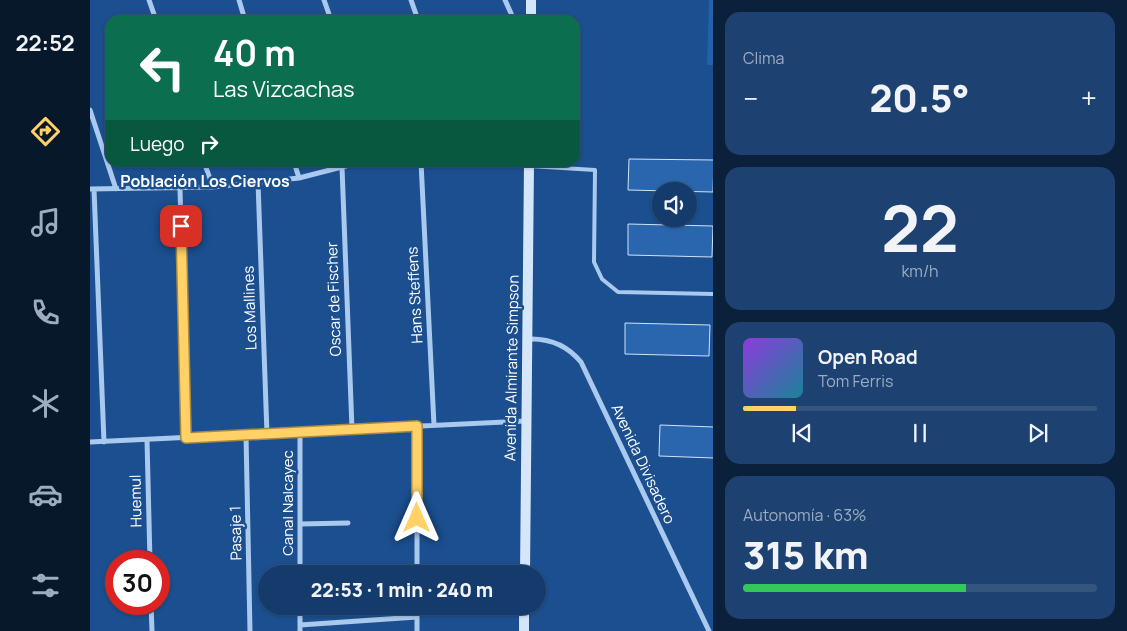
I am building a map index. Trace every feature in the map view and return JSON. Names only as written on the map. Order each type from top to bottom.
[{"type":"street","points":[[149,0],[154,15]]},
{"type":"street","points":[[239,0],[244,15]]},
{"type":"street","points":[[324,0],[329,15]]},
{"type":"street","points":[[411,0],[416,15]]},
{"type":"street","points":[[505,0],[512,15]]},
{"type":"street","points":[[531,0],[531,15]]},
{"type":"street","points":[[90,110],[105,156]]},
{"type":"street","points":[[109,167],[116,189]]},
{"type":"street","points":[[206,167],[212,187]]},
{"type":"street","points":[[296,167],[300,178]]},
{"type":"street","points":[[104,442],[92,189],[212,187],[300,178],[342,167]]},
{"type":"street","name":"Oscar de Fischer","points":[[342,167],[352,429]]},
{"type":"street","name":"Hans Steffens","points":[[421,167],[434,425]]},
{"type":"street","name":"Avenida Almirante Simpson","points":[[525,565],[529,167]]},
{"type":"street","name":"Los Mallines","points":[[258,182],[267,434]]},
{"type":"street","points":[[180,188],[186,438]]},
{"type":"street","name":"Avenida Divisadero","points":[[528,339],[555,342],[569,350],[581,362],[709,631]]},
{"type":"street","points":[[90,442],[526,421]]},
{"type":"street","points":[[417,426],[417,565]]},
{"type":"street","name":"Canal Nalcayec","points":[[300,432],[300,565]]},
{"type":"street","name":"Pasaje 1","points":[[246,435],[250,631]]},
{"type":"street","name":"Huemul","points":[[147,440],[150,550]]},
{"type":"street","points":[[300,524],[348,523]]},
{"type":"street","points":[[151,615],[152,631]]},
{"type":"street","points":[[300,615],[300,628],[417,617],[417,631]]},
{"type":"street","points":[[524,615],[524,631]]},
{"type":"lane","points":[[562,167],[595,170],[594,262],[602,280],[618,292],[713,294]]},
{"type":"shaded area","points":[[709,0],[713,0],[713,65],[707,65]]},
{"type":"building","points":[[629,159],[713,160],[713,192],[697,192],[697,182],[652,182],[652,191],[628,190]]},
{"type":"building","points":[[628,224],[652,225],[652,227],[713,226],[712,257],[628,255]]},
{"type":"building","points":[[625,323],[710,325],[709,356],[625,354]]},
{"type":"building","points":[[660,425],[713,427],[713,458],[659,456]]},
{"type":"district","name":"Población Los Ciervos","points":[[205,181]]},
{"type":"route","points":[[181,226],[186,438],[417,426],[417,518]]}]
